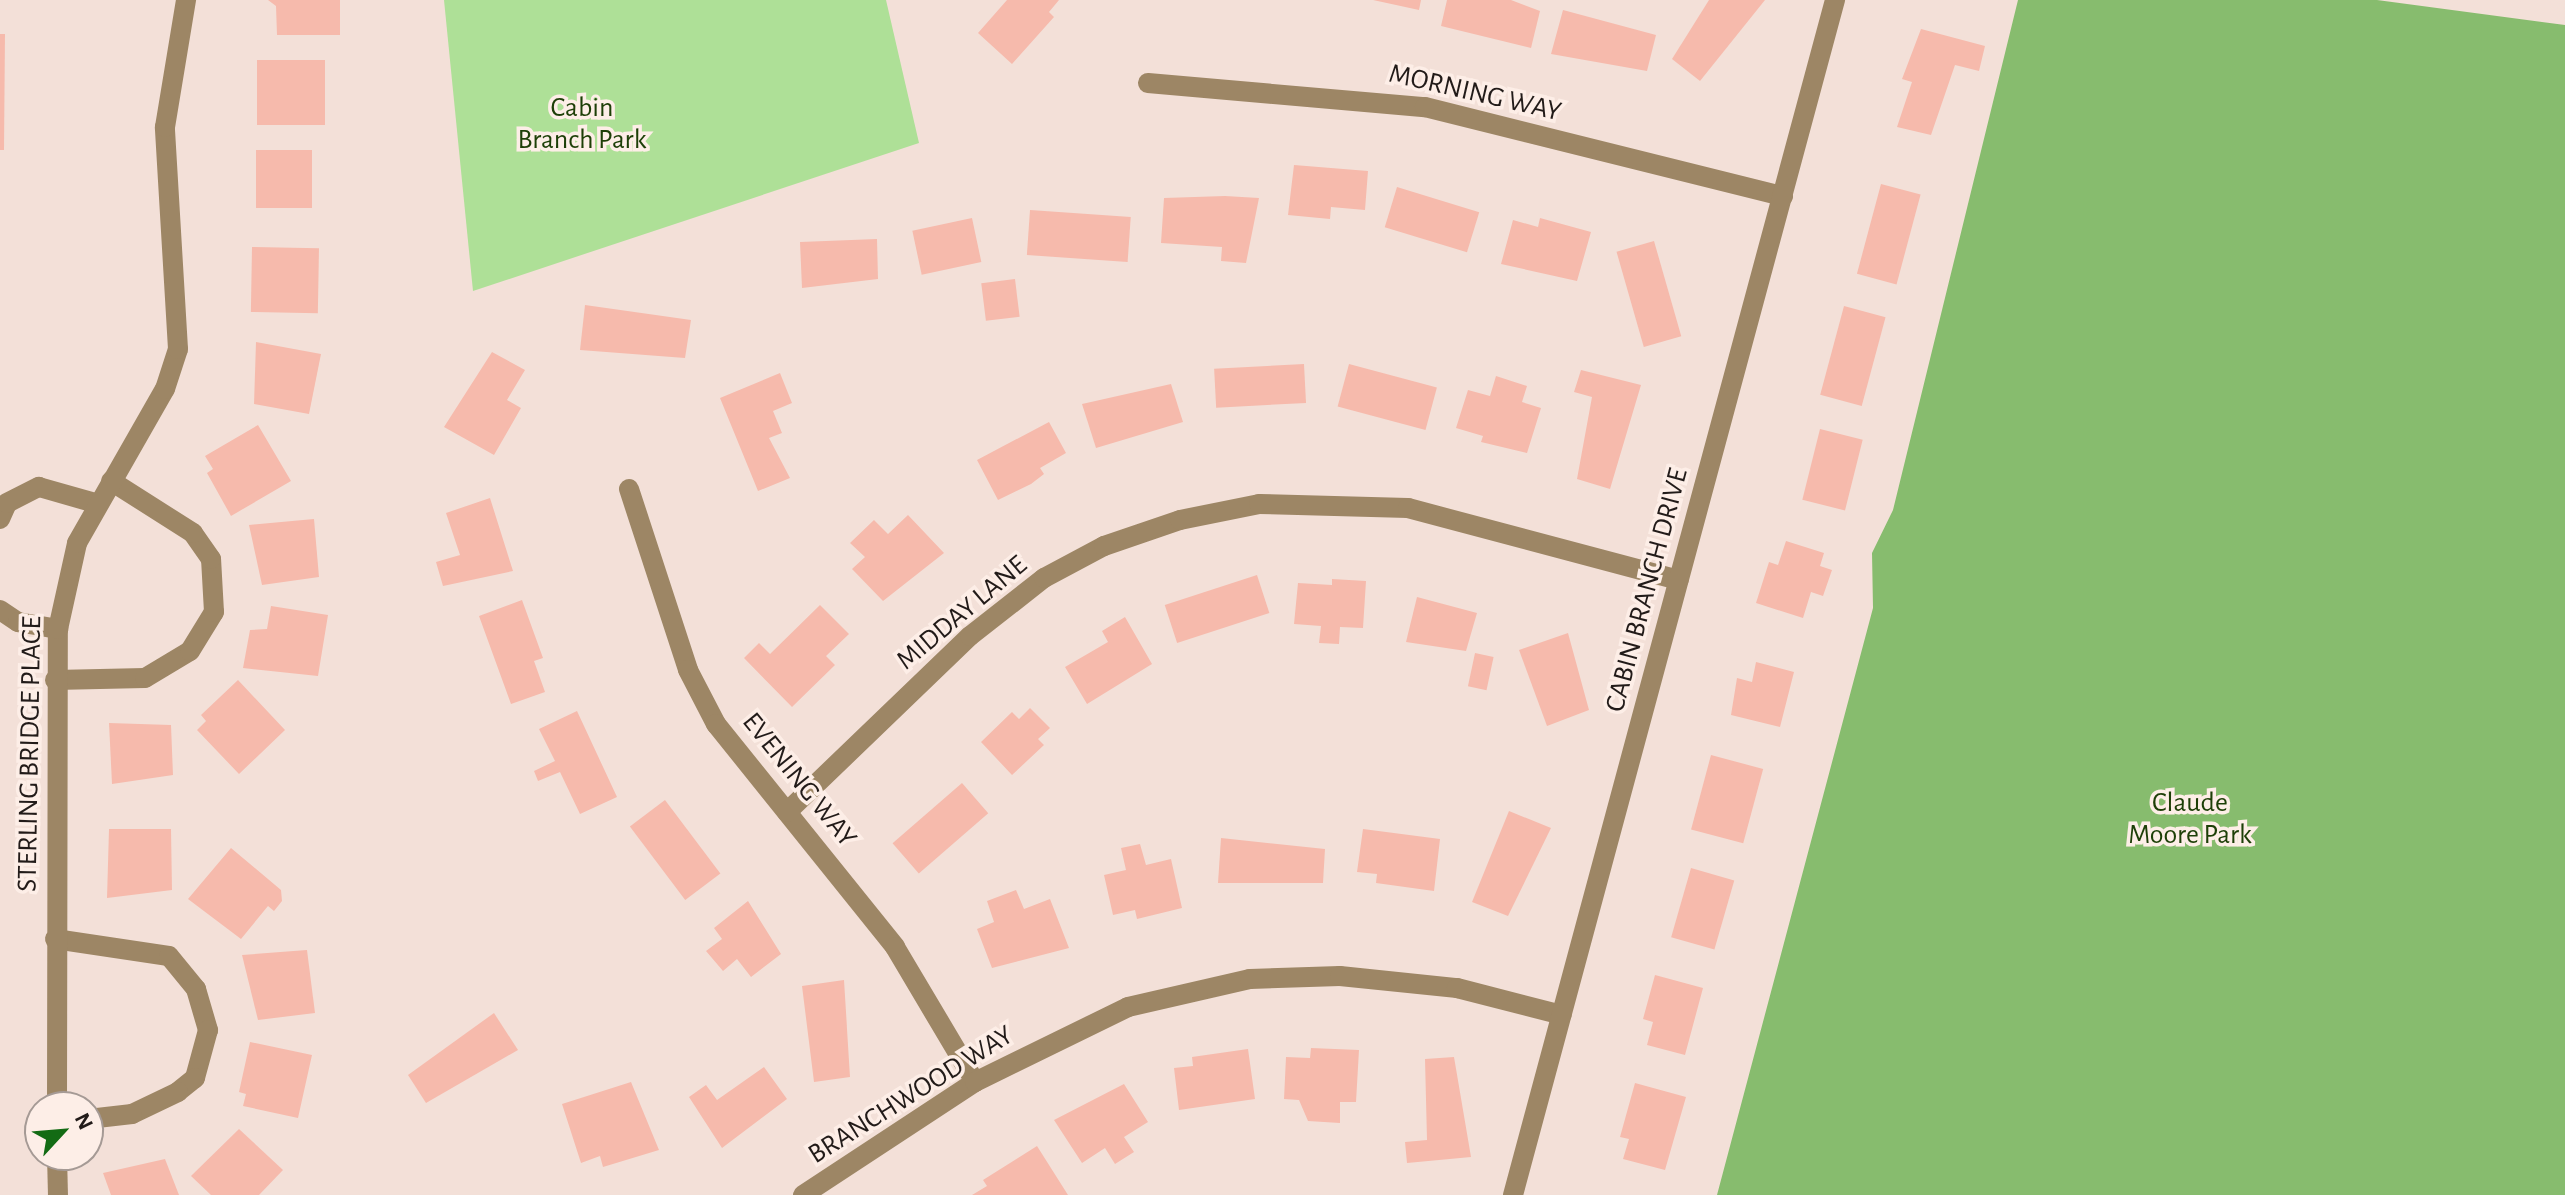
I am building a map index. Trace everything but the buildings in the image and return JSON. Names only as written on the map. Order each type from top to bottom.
[{"type":"street","name":"STERLING BRIDGE PLACE","points":[[57,1091],[55,680],[58,629],[95,503],[165,389],[178,349],[165,127],[169,68],[186,0]]},
{"type":"street","name":"CABIN BRANCH DRIVE","points":[[1513,1195],[1835,0]]},
{"type":"street","name":"MORNING WAY","points":[[1148,83],[1425,107],[1783,196]]},
{"type":"street","points":[[55,680],[145,678],[190,651],[214,612],[211,559],[193,533],[111,481]]},
{"type":"street","points":[[0,519],[7,503],[39,487],[95,503]]},
{"type":"street","name":"EVENING WAY","points":[[629,489],[688,670],[716,724],[895,947],[975,1082]]},
{"type":"street","name":"MIDDAY LANE","points":[[787,812],[970,636],[1044,578],[1104,546],[1180,520],[1259,504],[1408,508],[1679,580]]},
{"type":"street","points":[[0,610],[18,622],[58,629]]},
{"type":"street","points":[[55,939],[169,956],[196,989],[208,1030],[195,1078],[178,1092],[132,1114],[104,1117]]},
{"type":"street","name":"BRANCHWOOD WAY","points":[[803,1195],[975,1082],[1128,1007],[1250,979],[1340,976],[1457,988],[1562,1015]]},
{"type":"street","points":[[57,1171],[58,1195]]},
{"type":"green space","name":"Cabin Branch Park","points":[[444,0],[886,0],[919,143],[473,291]]},
{"type":"green space","name":"Claude Moore Park","points":[[2018,0],[2377,0],[2565,25],[2565,1195],[1717,1195],[1873,608],[1872,553],[1893,510]]}]
